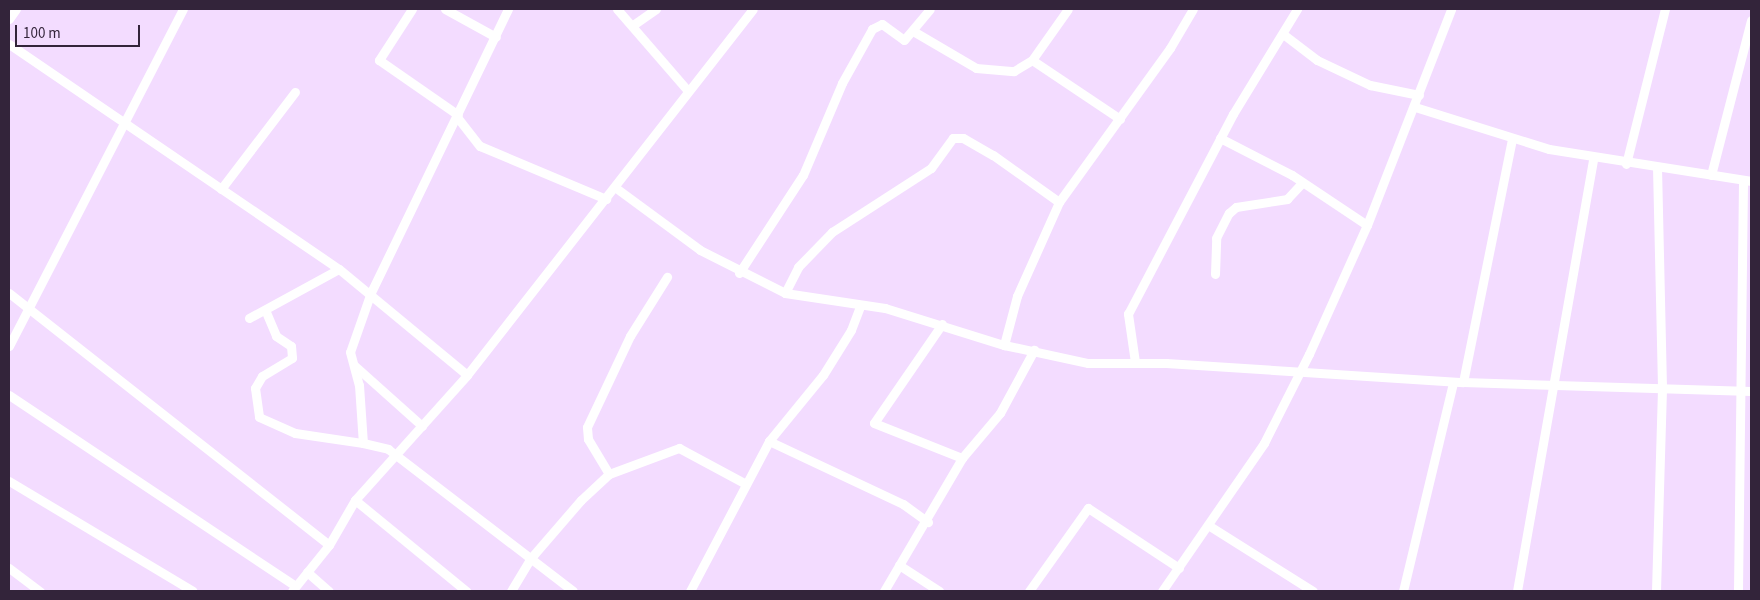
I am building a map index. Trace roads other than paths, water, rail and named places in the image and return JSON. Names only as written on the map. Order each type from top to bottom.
[{"type":"street","points":[[9,19],[16,9]]},
{"type":"street","points":[[9,346],[28,304],[121,121],[183,9]]},
{"type":"street","points":[[412,9],[379,60],[458,116],[480,146],[606,199]]},
{"type":"street","points":[[445,9],[496,36]]},
{"type":"street","points":[[363,444],[355,366],[350,346],[370,296],[508,9]]},
{"type":"street","points":[[617,9],[633,25],[688,91]]},
{"type":"street","points":[[633,25],[656,9]]},
{"type":"street","points":[[9,395],[294,589],[329,545],[355,500],[394,454],[422,426],[467,375],[616,188],[688,91],[754,9]]},
{"type":"street","points":[[739,273],[804,175],[842,83],[872,29],[882,24],[901,40],[913,31],[930,9]]},
{"type":"street","points":[[913,31],[976,68],[1014,71],[1032,60],[1068,9]]},
{"type":"street","points":[[1004,345],[1017,296],[1058,202],[1120,119],[1193,9]]},
{"type":"street","points":[[1135,362],[1128,314],[1220,138],[1297,9]]},
{"type":"street","points":[[1626,164],[1665,9]]},
{"type":"street","points":[[1162,591],[1264,443],[1300,373],[1367,225],[1415,107],[1447,10]]},
{"type":"street","points":[[1711,175],[1751,20]]},
{"type":"street","points":[[1283,34],[1317,60],[1370,85],[1419,94]]},
{"type":"street","points":[[9,44],[338,269],[467,375]]},
{"type":"street","points":[[1032,60],[1120,119]]},
{"type":"street","points":[[221,189],[295,92]]},
{"type":"street","points":[[1415,107],[1512,139],[1593,158],[1747,181],[1738,591]]},
{"type":"street","points":[[785,293],[798,267],[832,232],[931,168],[953,138],[962,138],[993,155],[1058,202]]},
{"type":"street","points":[[1220,138],[1302,183],[1367,225]]},
{"type":"street","points":[[1463,382],[1512,139]]},
{"type":"street","points":[[1517,591],[1555,385],[1593,158]]},
{"type":"street","points":[[1656,591],[1662,387],[1657,167]]},
{"type":"street","points":[[1216,274],[1216,238],[1229,213],[1236,207],[1287,200],[1302,183]]},
{"type":"street","points":[[616,188],[739,273],[785,293],[860,306],[942,324],[1004,345],[1088,363],[1135,362],[1453,382],[1751,391]]},
{"type":"street","points":[[249,318],[266,312],[338,269]]},
{"type":"street","points":[[609,474],[588,439],[587,427],[630,336],[667,277]]},
{"type":"street","points":[[9,293],[28,304],[230,471],[329,545]]},
{"type":"street","points":[[690,591],[769,441],[823,375],[851,330],[860,306]]},
{"type":"street","points":[[266,312],[276,336],[290,346],[292,358],[262,376],[255,388],[259,416],[295,433],[363,444],[394,454],[573,591]]},
{"type":"street","points":[[942,324],[874,423],[962,458]]},
{"type":"street","points":[[884,591],[928,522],[962,458],[1000,413],[1034,350]]},
{"type":"street","points":[[355,366],[422,426]]},
{"type":"street","points":[[1403,591],[1453,382]]},
{"type":"street","points":[[769,441],[903,504],[928,522]]},
{"type":"street","points":[[512,591],[530,559],[581,500],[609,474],[679,448],[746,484]]},
{"type":"street","points":[[9,481],[193,591]]},
{"type":"street","points":[[355,500],[466,591]]},
{"type":"street","points":[[1030,591],[1088,508],[1179,568]]},
{"type":"street","points":[[1208,526],[1311,591]]},
{"type":"street","points":[[899,565],[939,591]]},
{"type":"street","points":[[9,568],[40,591]]},
{"type":"street","points":[[307,572],[329,591]]}]
